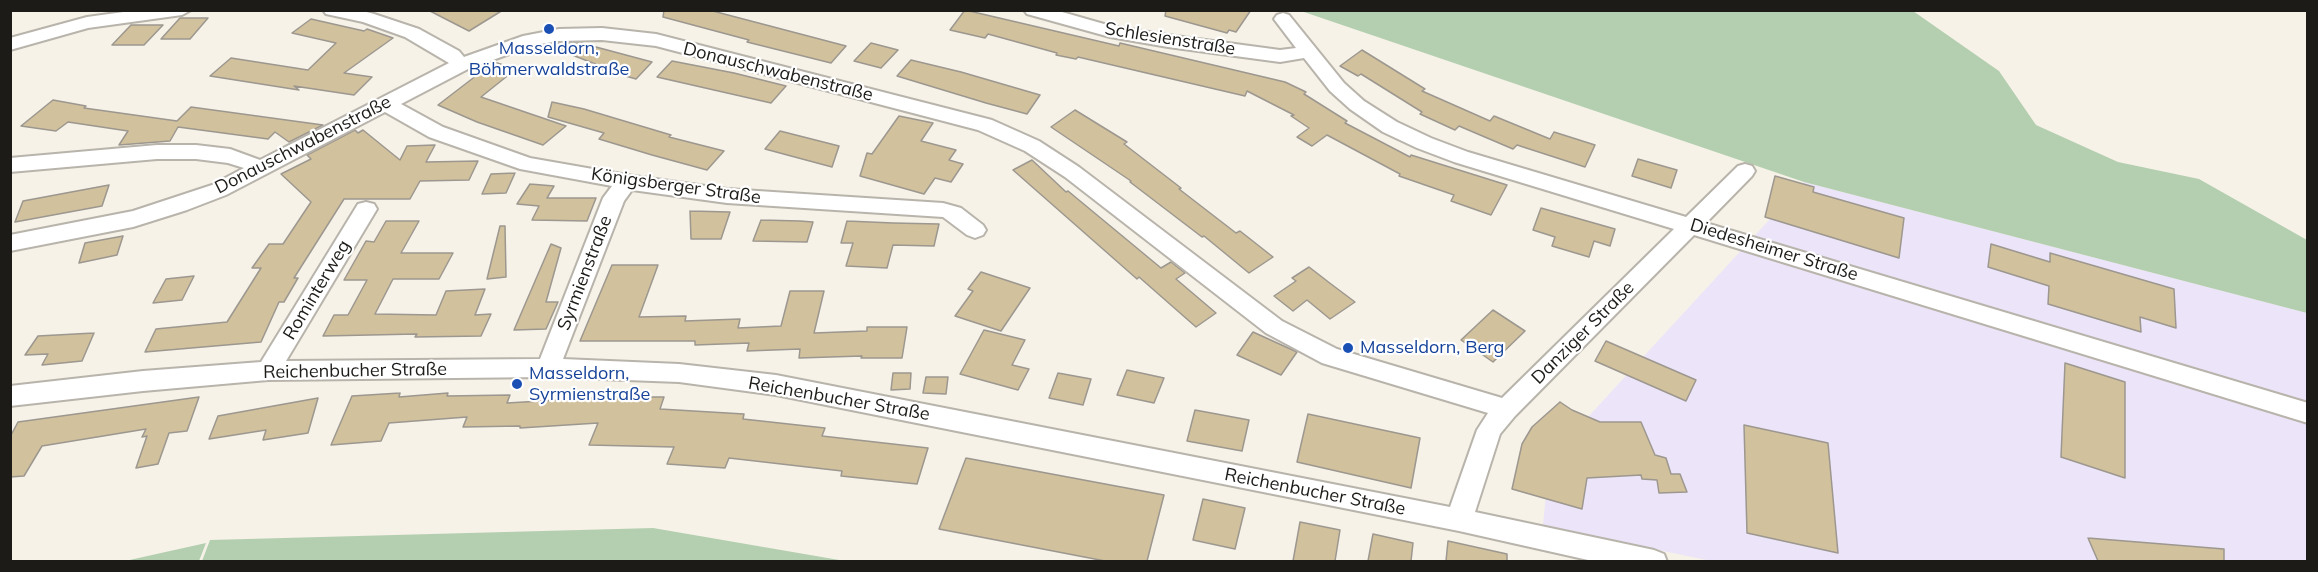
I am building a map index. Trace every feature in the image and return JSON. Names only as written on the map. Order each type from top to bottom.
[{"type":"street","points":[[10,44],[87,23],[182,10]]},
{"type":"street","points":[[332,10],[368,18],[412,33],[453,55],[460,65]]},
{"type":"street","name":"Schlesienstraße","points":[[1033,10],[1110,30],[1168,41],[1280,56],[1309,52]]},
{"type":"street","name":"Diedesheimer Straße","points":[[1283,19],[1337,87],[1357,105],[1390,128],[1424,143],[1461,157],[2307,413]]},
{"type":"street","name":"Donauschwabenstraße","points":[[10,243],[133,219],[180,205],[260,169],[460,65],[520,43],[559,35],[602,34],[656,40],[985,125],[1026,143],[1072,172],[1274,327],[1330,356],[1506,409]]},
{"type":"street","name":"Königsberger Straße","points":[[385,104],[436,132],[527,164],[627,182],[727,196],[943,210],[953,213],[975,230]]},
{"type":"street","points":[[10,165],[157,152],[196,152],[231,156],[260,169]]},
{"type":"street","name":"Danziger Straße","points":[[1459,520],[1489,430],[1506,409],[1745,171]]},
{"type":"street","name":"Syrmienstraße","points":[[548,368],[614,198],[627,182]]},
{"type":"street","name":"Rominterweg","points":[[268,371],[366,209]]},
{"type":"street","name":"Reichenbucher Straße","points":[[10,396],[143,381],[268,371],[548,368],[679,374],[776,385],[1459,520],[1654,561]]},
{"type":"shaded area","points":[[1804,182],[2307,313],[2307,561],[1716,562],[1543,526],[1547,483],[1577,429]]},
{"type":"green space","points":[[1301,11],[1913,11],[1999,71],[2036,125],[2118,162],[2199,179],[2307,240],[2307,313],[1804,182]]},
{"type":"green space","points":[[653,528],[845,561],[202,561],[210,540]]},
{"type":"green space","points":[[206,543],[199,561],[125,561]]},
{"type":"building","points":[[428,10],[503,10],[469,31]]},
{"type":"building","points":[[664,10],[709,10],[846,46],[831,63],[747,42],[749,40],[663,17]]},
{"type":"building","points":[[965,10],[1119,46],[1120,43],[1285,82],[1306,92],[1304,94],[1347,121],[1345,123],[1410,157],[1411,155],[1507,185],[1491,215],[1451,201],[1454,195],[1399,176],[1400,174],[1327,135],[1312,146],[1297,137],[1309,128],[1291,116],[1294,115],[1247,91],[1245,96],[1078,57],[1076,59],[1056,55],[1057,53],[988,34],[985,38],[950,30]]},
{"type":"building","points":[[1166,10],[1251,10],[1236,32],[1229,30],[1227,33],[1165,16]]},
{"type":"building","points":[[180,18],[208,18],[190,39],[161,39]]},
{"type":"building","points":[[311,19],[364,31],[367,29],[393,38],[344,73],[372,77],[354,95],[294,86],[299,90],[210,76],[231,58],[308,70],[336,43],[292,33]]},
{"type":"building","points":[[131,25],[163,25],[144,45],[112,45]]},
{"type":"building","points":[[559,43],[581,43],[652,62],[636,79],[601,69],[603,67],[549,46]]},
{"type":"building","points":[[871,43],[898,50],[881,68],[854,61]]},
{"type":"building","points":[[1362,50],[1425,89],[1422,91],[1490,121],[1494,116],[1550,139],[1554,132],[1595,145],[1585,167],[1517,145],[1513,149],[1459,126],[1455,130],[1420,114],[1422,112],[1361,74],[1358,76],[1340,66]]},
{"type":"building","points":[[911,60],[1040,95],[1027,114],[986,103],[897,76]]},
{"type":"building","points":[[672,61],[786,86],[771,103],[657,77]]},
{"type":"building","points":[[494,62],[516,69],[481,97],[566,126],[543,145],[477,122],[438,105]]},
{"type":"building","points":[[53,100],[86,106],[84,108],[177,121],[191,107],[323,125],[289,142],[275,132],[268,139],[178,127],[170,141],[119,145],[128,131],[68,122],[56,131],[21,126]]},
{"type":"building","points":[[552,102],[584,109],[671,135],[669,137],[724,151],[707,170],[652,155],[599,139],[604,133],[548,117]]},
{"type":"building","points":[[1075,110],[1127,142],[1124,144],[1181,188],[1179,189],[1236,233],[1240,231],[1273,257],[1249,273],[1131,181],[1051,127]]},
{"type":"building","points":[[899,116],[933,123],[921,141],[956,150],[949,160],[963,164],[951,182],[935,178],[924,194],[860,176],[867,153],[872,154]]},
{"type":"building","points":[[355,130],[358,133],[363,130],[400,160],[407,146],[435,145],[426,162],[478,161],[469,180],[420,181],[410,199],[344,199],[294,278],[298,278],[284,302],[279,302],[261,342],[145,352],[156,329],[227,322],[261,268],[252,268],[269,244],[283,244],[311,202],[281,174],[311,159],[307,155]]},
{"type":"building","points":[[780,131],[839,146],[832,167],[765,149]]},
{"type":"building","points":[[1638,159],[1677,170],[1671,188],[1632,176]]},
{"type":"building","points":[[1032,160],[1066,192],[1068,191],[1161,268],[1171,262],[1185,273],[1176,279],[1216,313],[1196,327],[1139,277],[1137,279],[1013,170]]},
{"type":"building","points":[[515,173],[506,193],[482,194],[491,174]]},
{"type":"building","points":[[1775,176],[1814,187],[1813,192],[1904,218],[1899,258],[1765,217]]},
{"type":"building","points":[[530,184],[554,186],[547,198],[596,198],[587,221],[532,220],[539,206],[517,204]]},
{"type":"building","points":[[109,185],[102,206],[15,222],[23,201]]},
{"type":"building","points":[[1541,208],[1615,229],[1610,246],[1594,241],[1589,257],[1552,246],[1555,237],[1533,230]]},
{"type":"building","points":[[690,211],[730,212],[721,239],[691,239]]},
{"type":"building","points":[[761,220],[813,222],[807,242],[753,241]]},
{"type":"building","points":[[386,221],[419,221],[401,253],[453,253],[439,279],[393,279],[375,314],[436,315],[446,291],[485,289],[475,315],[491,314],[481,336],[415,337],[417,334],[323,336],[334,315],[348,315],[367,280],[344,280],[366,241],[374,242]]},
{"type":"building","points":[[847,221],[939,224],[934,246],[893,245],[887,268],[846,266],[853,243],[841,243]]},
{"type":"building","points":[[500,226],[505,226],[506,277],[487,279]]},
{"type":"building","points":[[123,236],[117,255],[79,263],[85,243]]},
{"type":"building","points":[[551,244],[561,248],[546,302],[558,302],[546,329],[514,330]]},
{"type":"building","points":[[1991,244],[2050,262],[2050,253],[2174,289],[2176,328],[2140,317],[2141,332],[2048,304],[2049,286],[1988,267]]},
{"type":"building","points":[[612,265],[658,265],[639,317],[686,316],[685,321],[740,319],[738,328],[781,326],[790,291],[824,291],[814,333],[867,331],[867,327],[907,327],[902,358],[861,358],[862,356],[799,358],[800,349],[747,351],[749,343],[695,345],[695,341],[580,341]]},
{"type":"building","points":[[1309,267],[1355,302],[1330,319],[1307,300],[1293,311],[1274,296],[1296,281],[1292,278]]},
{"type":"building","points":[[981,272],[1030,288],[1001,331],[955,316],[973,291],[968,289]]},
{"type":"building","points":[[194,276],[182,300],[153,303],[166,279]]},
{"type":"building","points":[[1493,310],[1525,331],[1493,362],[1461,340]]},
{"type":"building","points":[[984,330],[1025,340],[1012,365],[1029,369],[1018,390],[960,374]]},
{"type":"building","points":[[1253,332],[1297,352],[1281,375],[1237,355]]},
{"type":"building","points":[[94,333],[82,361],[42,365],[48,354],[25,355],[38,336]]},
{"type":"building","points":[[1606,341],[1696,380],[1686,401],[1595,361]]},
{"type":"building","points":[[2065,363],[2125,382],[2125,478],[2061,457]]},
{"type":"building","points":[[1127,370],[1164,378],[1154,403],[1117,395]]},
{"type":"building","points":[[893,373],[911,373],[910,389],[891,390]]},
{"type":"building","points":[[1058,373],[1091,379],[1083,405],[1049,398]]},
{"type":"building","points":[[926,377],[948,377],[946,394],[923,393]]},
{"type":"building","points":[[400,393],[399,397],[448,393],[447,396],[510,395],[507,403],[608,397],[664,397],[660,409],[744,414],[743,419],[825,428],[822,436],[928,448],[917,484],[841,476],[842,471],[729,458],[725,468],[667,464],[674,447],[589,445],[598,423],[520,428],[520,426],[463,427],[467,417],[389,423],[381,441],[331,445],[352,396]]},
{"type":"building","points":[[199,397],[187,431],[169,433],[158,464],[136,468],[147,436],[142,437],[146,429],[42,446],[24,476],[10,477],[10,437],[18,422]]},
{"type":"building","points":[[318,398],[308,433],[263,440],[266,430],[209,439],[218,416]]},
{"type":"building","points":[[1560,402],[1600,422],[1641,422],[1655,455],[1666,458],[1671,474],[1680,474],[1687,492],[1659,493],[1657,480],[1642,479],[1641,475],[1587,478],[1582,509],[1512,489],[1522,444],[1532,427]]},
{"type":"building","points":[[1195,410],[1249,420],[1242,451],[1187,441]]},
{"type":"building","points":[[1308,414],[1420,438],[1411,488],[1297,462]]},
{"type":"building","points":[[1744,425],[1828,443],[1838,553],[1747,533]]},
{"type":"building","points":[[966,458],[1164,495],[1147,561],[1105,561],[939,529]]},
{"type":"building","points":[[1203,499],[1245,508],[1235,549],[1193,540]]},
{"type":"building","points":[[1300,522],[1340,530],[1335,561],[1293,561]]},
{"type":"building","points":[[1373,534],[1413,543],[1411,561],[1368,561]]},
{"type":"building","points":[[2088,538],[2224,549],[2224,561],[2098,561]]},
{"type":"building","points":[[1448,541],[1507,554],[1507,561],[1446,561]]},
{"type":"place","name":"Masseldorn, Böhmerwaldstraße","points":[[549,29]]},
{"type":"place","name":"Masseldorn, Berg","points":[[1348,348]]},
{"type":"place","name":"Masseldorn, Syrmienstraße","points":[[517,384]]}]
